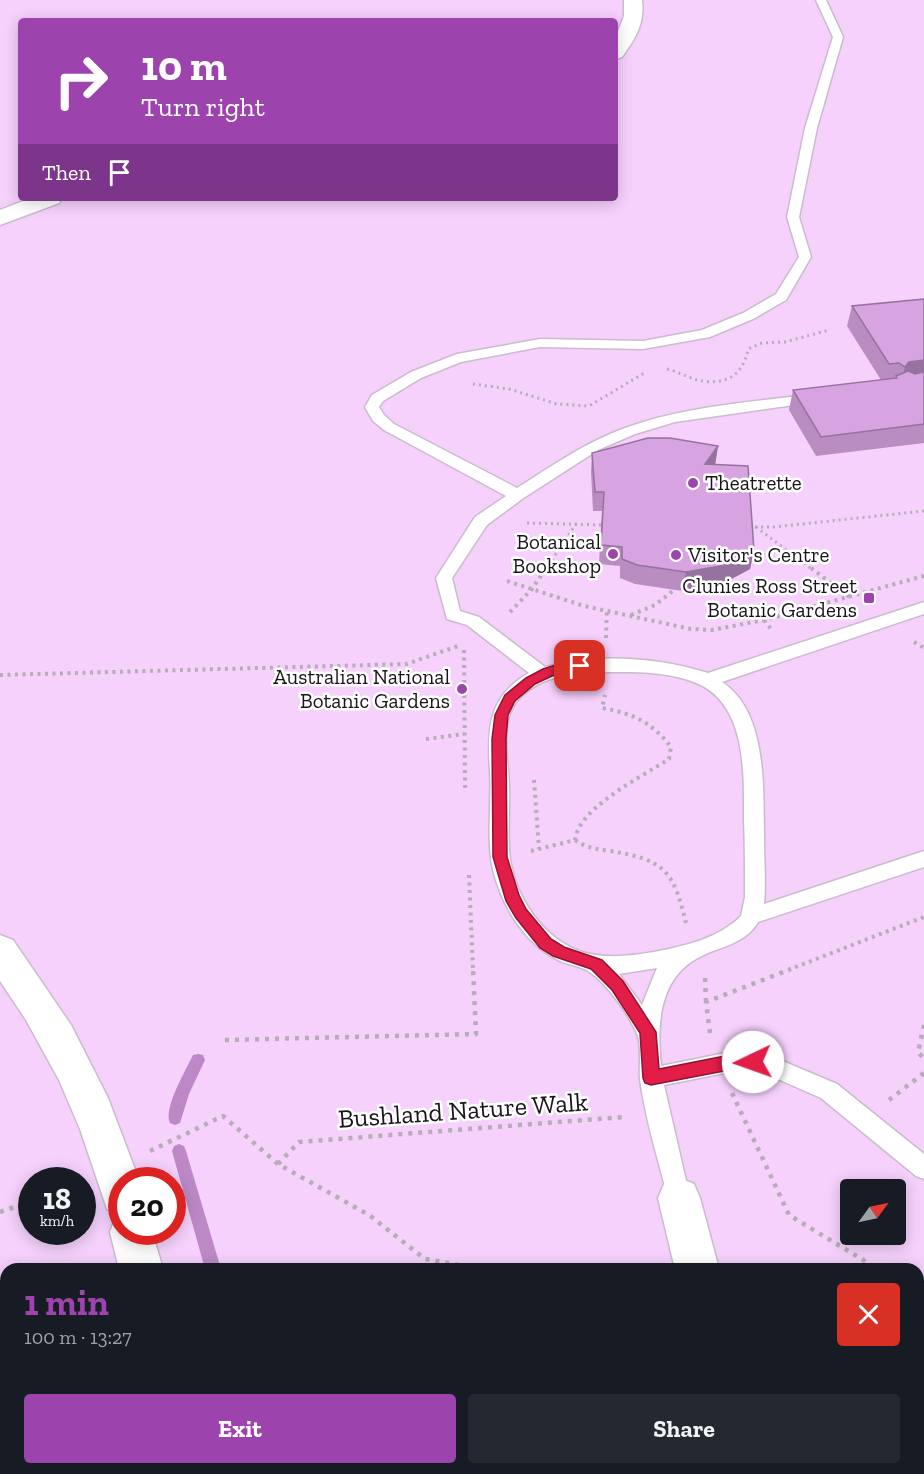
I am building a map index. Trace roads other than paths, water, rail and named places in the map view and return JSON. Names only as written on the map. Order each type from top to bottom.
[{"type":"street","points":[[618,49],[628,35],[636,16],[633,0]]},
{"type":"street","points":[[0,218],[43,201]]},
{"type":"street","points":[[0,951],[59,1038],[87,1095],[112,1167]]},
{"type":"street","points":[[679,1198],[695,1263]]},
{"type":"street","points":[[135,1245],[139,1263]]},
{"type":"lane","points":[[517,495],[389,427],[378,418],[372,407],[377,398],[416,375],[457,358],[540,343],[643,345],[705,334],[781,297],[805,257],[792,217],[811,128],[838,37],[821,0]]},
{"type":"lane","points":[[542,674],[473,621],[453,615],[444,578],[481,522],[517,495],[593,447],[630,431],[673,418],[826,397]]},
{"type":"lane","points":[[708,680],[924,608]]},
{"type":"lane","points":[[752,916],[755,897],[751,751],[742,720],[733,704],[708,680],[684,670],[607,666],[565,667],[542,674],[518,689],[505,705],[499,739],[500,845],[503,874],[521,913],[545,944],[558,951],[596,964],[625,965],[690,953],[731,936],[752,916],[924,859]]},
{"type":"lane","points":[[679,1198],[651,1078],[648,1032],[654,1001],[664,976],[690,953]]},
{"type":"lane","points":[[596,964],[618,986],[648,1032]]},
{"type":"lane","points":[[651,1078],[740,1060],[766,1064],[829,1092],[924,1168]]},
{"type":"waterway","points":[[175,1118],[182,1093],[198,1060]]},
{"type":"waterway","points":[[179,1151],[211,1263]]},
{"type":"place","name":"Theatrette","points":[[693,483]]},
{"type":"place","name":"Botanical Bookshop","points":[[613,554]]},
{"type":"place","name":"Visitor's Centre","points":[[676,555]]},
{"type":"place","name":"Clunies Ross Street Botanic Gardens","points":[[869,598]]},
{"type":"place","name":"Australian National Botanic Gardens","points":[[462,689]]}]
